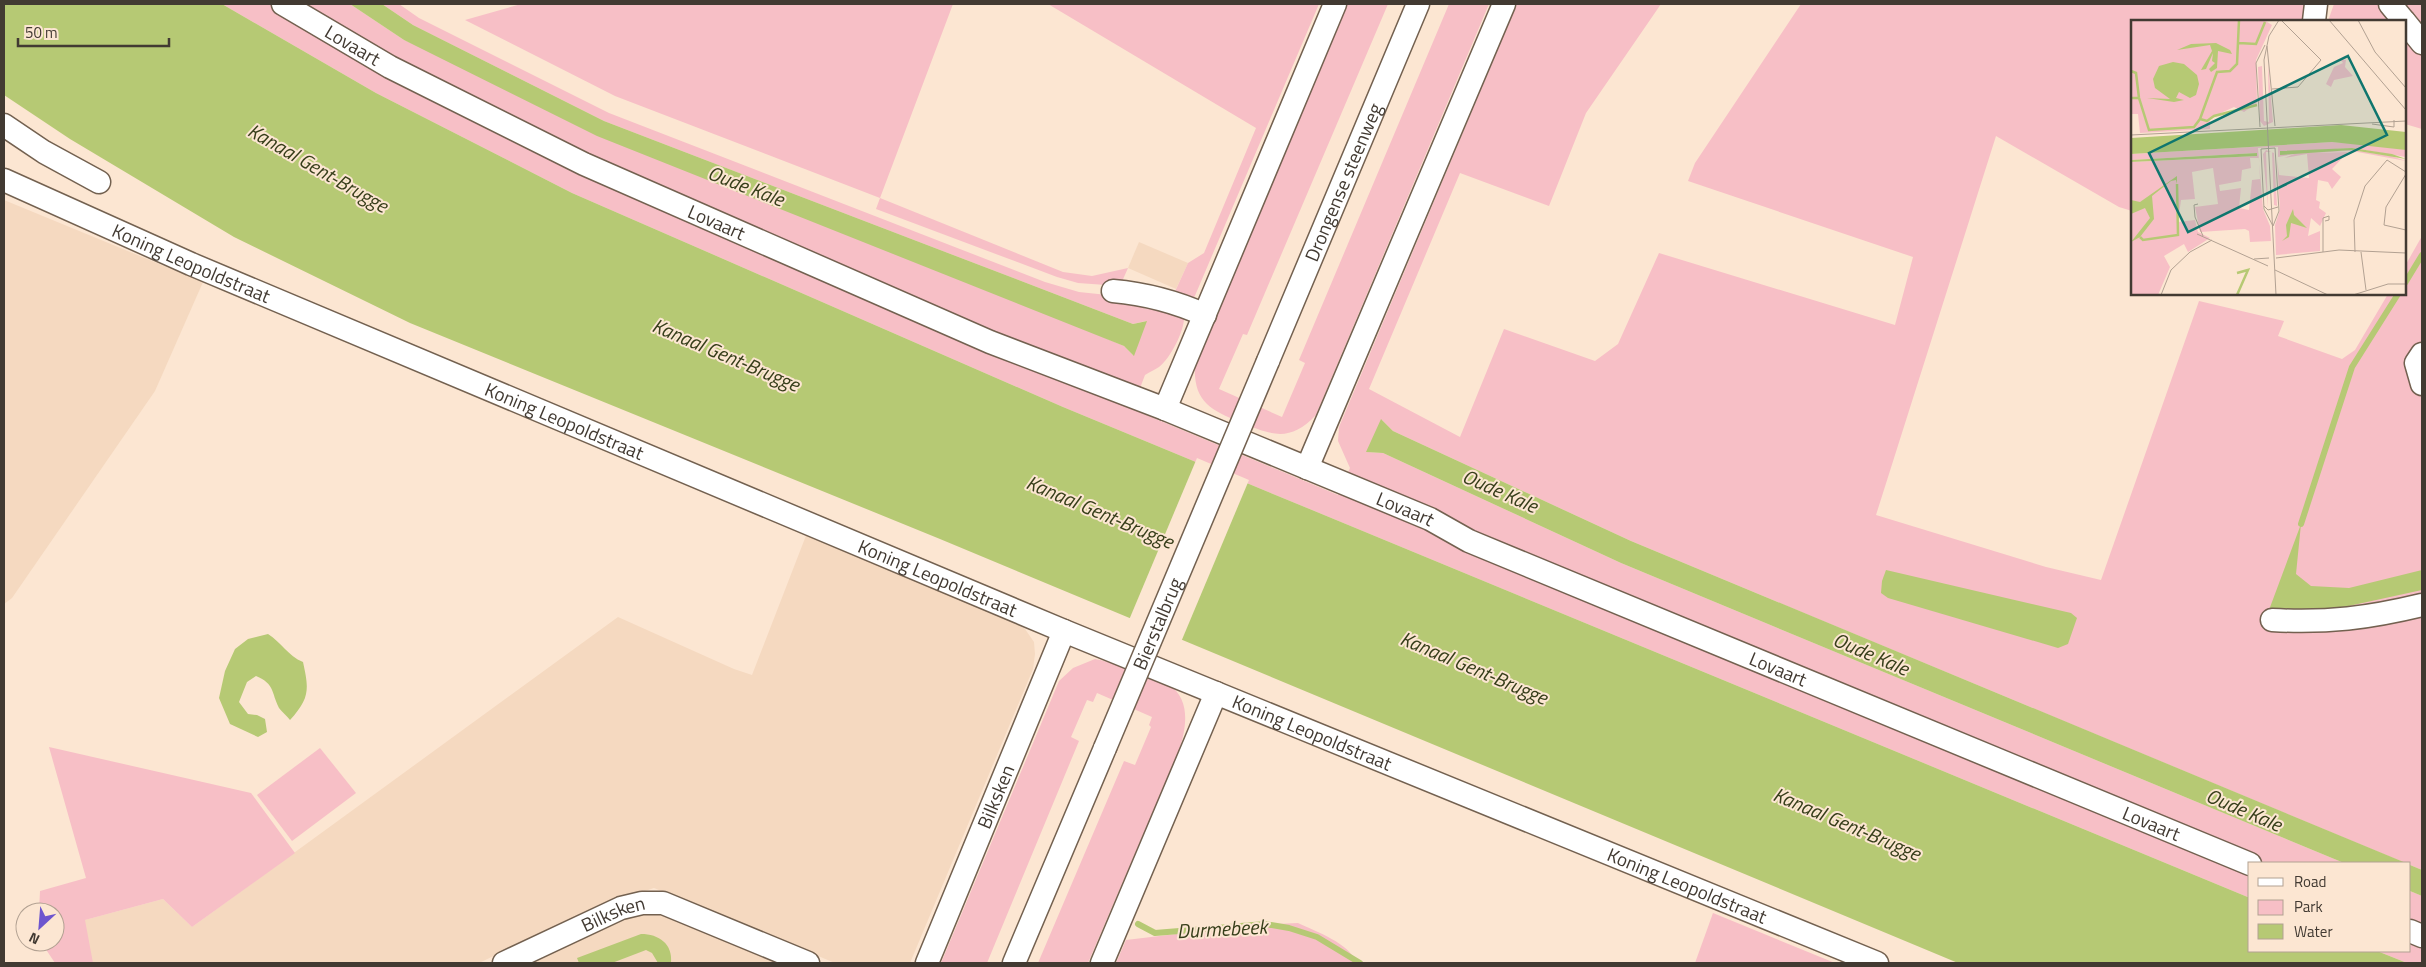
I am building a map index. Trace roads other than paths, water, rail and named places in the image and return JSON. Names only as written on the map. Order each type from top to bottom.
[{"type":"street","name":"Lovaart","points":[[283,4],[390,67],[584,164],[990,342],[1165,409],[1430,519],[1468,541],[2248,863]]},
{"type":"street","points":[[1165,409],[1335,4]]},
{"type":"street","name":"Drongense steenweg","points":[[1268,362],[1418,4]]},
{"type":"street","points":[[1307,468],[1504,4]]},
{"type":"street","points":[[2314,20],[2316,4]]},
{"type":"street","points":[[2390,4],[2403,20]]},
{"type":"street","points":[[2406,23],[2422,44]]},
{"type":"street","points":[[4,125],[44,152],[99,182]]},
{"type":"street","name":"Koning Leopoldstraat","points":[[4,180],[191,264],[1064,631],[1877,963]]},
{"type":"street","points":[[1113,291],[1143,293],[1172,300],[1205,315]]},
{"type":"street","points":[[2422,354],[2416,363],[2422,384]]},
{"type":"street","name":"Bierstalbrug","points":[[1014,963],[1268,362]]},
{"type":"street","points":[[2272,620],[2329,622],[2375,616],[2422,605]]},
{"type":"street","name":"Bilksken","points":[[927,963],[1064,631]]},
{"type":"street","points":[[1102,963],[1216,693]]},
{"type":"street","name":"Bilksken","points":[[504,963],[621,908],[642,903],[663,903],[808,963]]},
{"type":"water","name":"Kanaal Gent-Brugge","points":[[4,4],[222,4],[376,93],[572,193],[1063,407],[2248,897],[2248,952],[2380,952],[2407,963],[1958,963],[940,539],[410,323],[234,237],[70,139],[4,95]]},
{"type":"water","name":"Oude Kale","points":[[350,4],[382,4],[413,25],[604,121],[1133,324],[1147,321],[1134,356],[1124,346],[597,136],[404,40]]},
{"type":"water","name":"Oude Kale","points":[[1381,419],[1393,431],[1631,541],[2404,862],[2342,862],[1621,563],[1383,453],[1366,452]]},
{"type":"water","points":[[2301,524],[2296,574],[2311,586],[2349,588],[2422,570],[2422,590],[2335,609],[2269,610]]},
{"type":"water","points":[[1886,570],[2071,613],[2077,618],[2068,644],[2058,648],[1888,598],[1881,593],[1882,581]]},
{"type":"water","points":[[268,634],[293,656],[303,662],[307,686],[301,705],[290,720],[279,708],[270,685],[256,676],[247,682],[239,702],[248,714],[257,715],[265,719],[267,732],[258,737],[230,724],[219,698],[225,671],[235,649],[248,639]]},
{"type":"water","points":[[2411,865],[2422,870],[2422,896],[2411,891]]},
{"type":"water","points":[[641,934],[648,934],[664,941],[670,950],[671,963],[658,963],[652,953],[646,950],[612,963],[579,963],[577,958]]},
{"type":"waterway","points":[[2406,281],[2422,255]]},
{"type":"waterway","points":[[2301,524],[2352,367],[2397,295]]},
{"type":"waterway","name":"Durmebeek","points":[[1138,924],[1155,933],[1265,924],[1289,928],[1317,937],[1360,963]]}]
